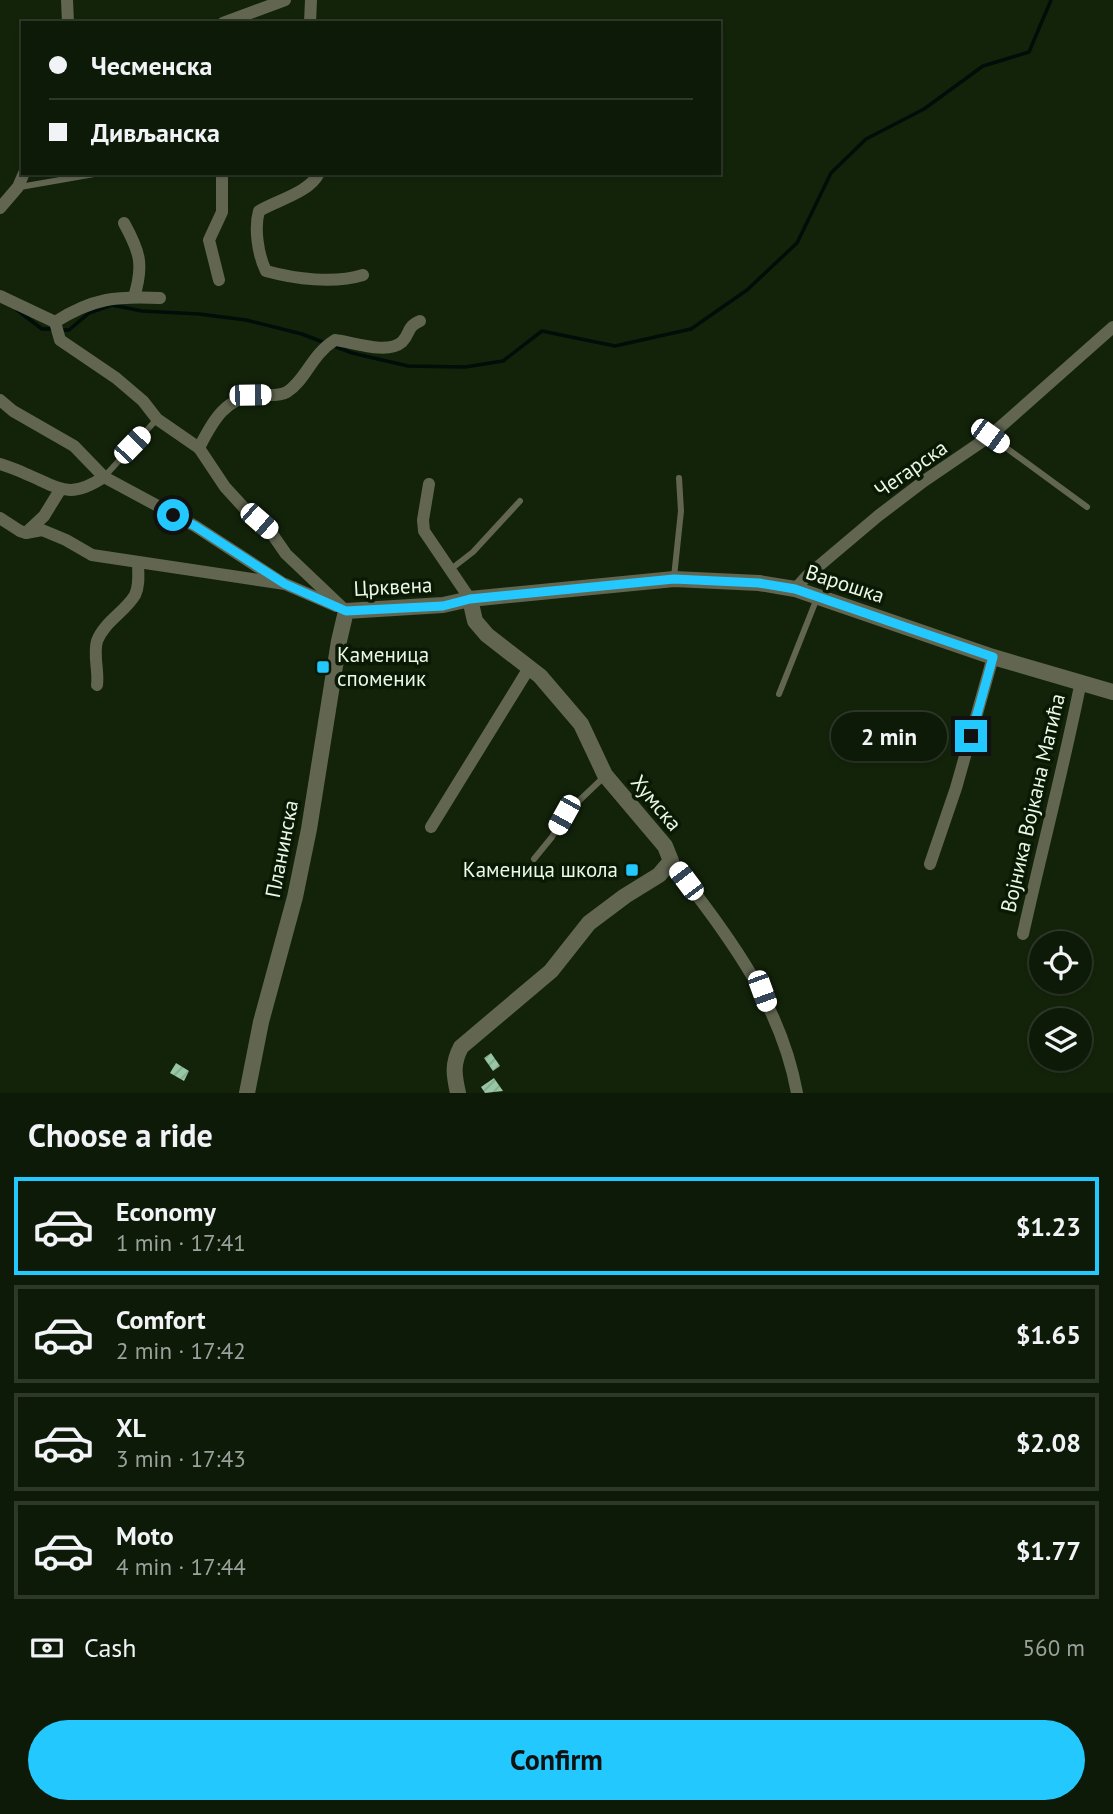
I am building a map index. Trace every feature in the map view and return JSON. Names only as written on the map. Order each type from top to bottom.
[{"type":"street","points":[[67,0],[68,21]]},
{"type":"street","points":[[228,21],[285,0]]},
{"type":"street","points":[[310,21],[311,0]]},
{"type":"street","points":[[0,208],[18,187],[23,175]]},
{"type":"street","points":[[219,280],[209,240],[222,212],[222,175]]},
{"type":"street","points":[[316,175],[306,187],[259,211],[256,219],[260,253],[266,271],[281,275],[346,280],[363,275]]},
{"type":"street","points":[[124,223],[137,247],[140,262],[140,278],[134,297]]},
{"type":"street","points":[[0,296],[55,322],[60,340],[116,378],[143,401],[157,419],[199,448],[225,487],[270,531],[286,554],[346,611]]},
{"type":"street","points":[[55,322],[96,302],[119,296],[160,298]]},
{"type":"street","points":[[199,448],[215,418],[230,402],[250,395],[282,394],[290,390],[315,355],[335,340],[382,349],[394,347],[403,341],[411,326],[420,321]]},
{"type":"street","name":"Чегарска","points":[[795,589],[878,516],[990,436],[1113,327]]},
{"type":"street","points":[[0,400],[13,411],[74,446],[104,477],[195,526],[285,584]]},
{"type":"street","points":[[0,464],[60,490],[73,491],[91,486],[104,477]]},
{"type":"street","points":[[429,484],[423,520],[424,531],[470,599]]},
{"type":"street","points":[[26,533],[44,516],[60,490]]},
{"type":"street","name":"Црквена","points":[[0,518],[20,531],[26,533],[42,530],[92,555],[285,584],[346,611],[443,606],[470,599]]},
{"type":"street","points":[[97,685],[98,640],[135,594],[138,562]]},
{"type":"street","name":"Варошка","points":[[470,599],[674,579],[759,583],[818,596],[993,657],[1113,692]]},
{"type":"street","name":"Хумска","points":[[470,599],[475,621],[487,635],[540,676],[581,724],[605,775],[665,846],[671,861],[732,942],[762,991],[797,1093]]},
{"type":"street","name":"Планинска","points":[[247,1093],[261,1022],[300,870],[346,611]]},
{"type":"street","points":[[930,864],[956,788],[993,657]]},
{"type":"street","points":[[431,827],[529,667]]},
{"type":"street","name":"Војника Војкана Матића","points":[[1023,934],[1066,756],[1081,681]]},
{"type":"street","points":[[458,1093],[453,1072],[455,1058],[461,1047],[551,971],[589,923],[659,875],[671,861]]},
{"type":"lane","points":[[18,187],[88,175]]},
{"type":"lane","points":[[104,477],[157,419]]},
{"type":"lane","points":[[990,436],[1087,507]]},
{"type":"lane","points":[[674,579],[681,511],[679,478]]},
{"type":"lane","points":[[449,570],[473,552],[520,501]]},
{"type":"lane","points":[[779,694],[818,596]]},
{"type":"lane","points":[[534,859],[552,837],[564,815],[605,775]]},
{"type":"building","points":[[491,1053],[500,1066],[493,1071],[484,1058]]},
{"type":"building","points":[[176,1063],[189,1071],[184,1081],[170,1073]]},
{"type":"building","points":[[494,1078],[503,1091],[485,1093],[481,1087]]},
{"type":"waterway","points":[[334,346],[408,366],[465,367],[503,361],[542,331],[615,346],[691,329],[747,290],[797,243],[831,173],[866,139],[924,109],[983,66],[1029,52],[1051,0]]},
{"type":"waterway","points":[[62,330],[69,330],[89,313],[112,305],[142,311],[246,320],[302,334],[325,343]]},
{"type":"waterway","points":[[17,310],[42,329],[52,329]]},
{"type":"place","name":"Каменица споменик","points":[[323,667]]},
{"type":"place","name":"Каменица школа","points":[[632,870]]},
{"type":"route","points":[[173,515],[195,526],[285,584],[346,611],[443,606],[470,599],[674,579],[759,583],[795,589],[993,657],[971,736]]}]
